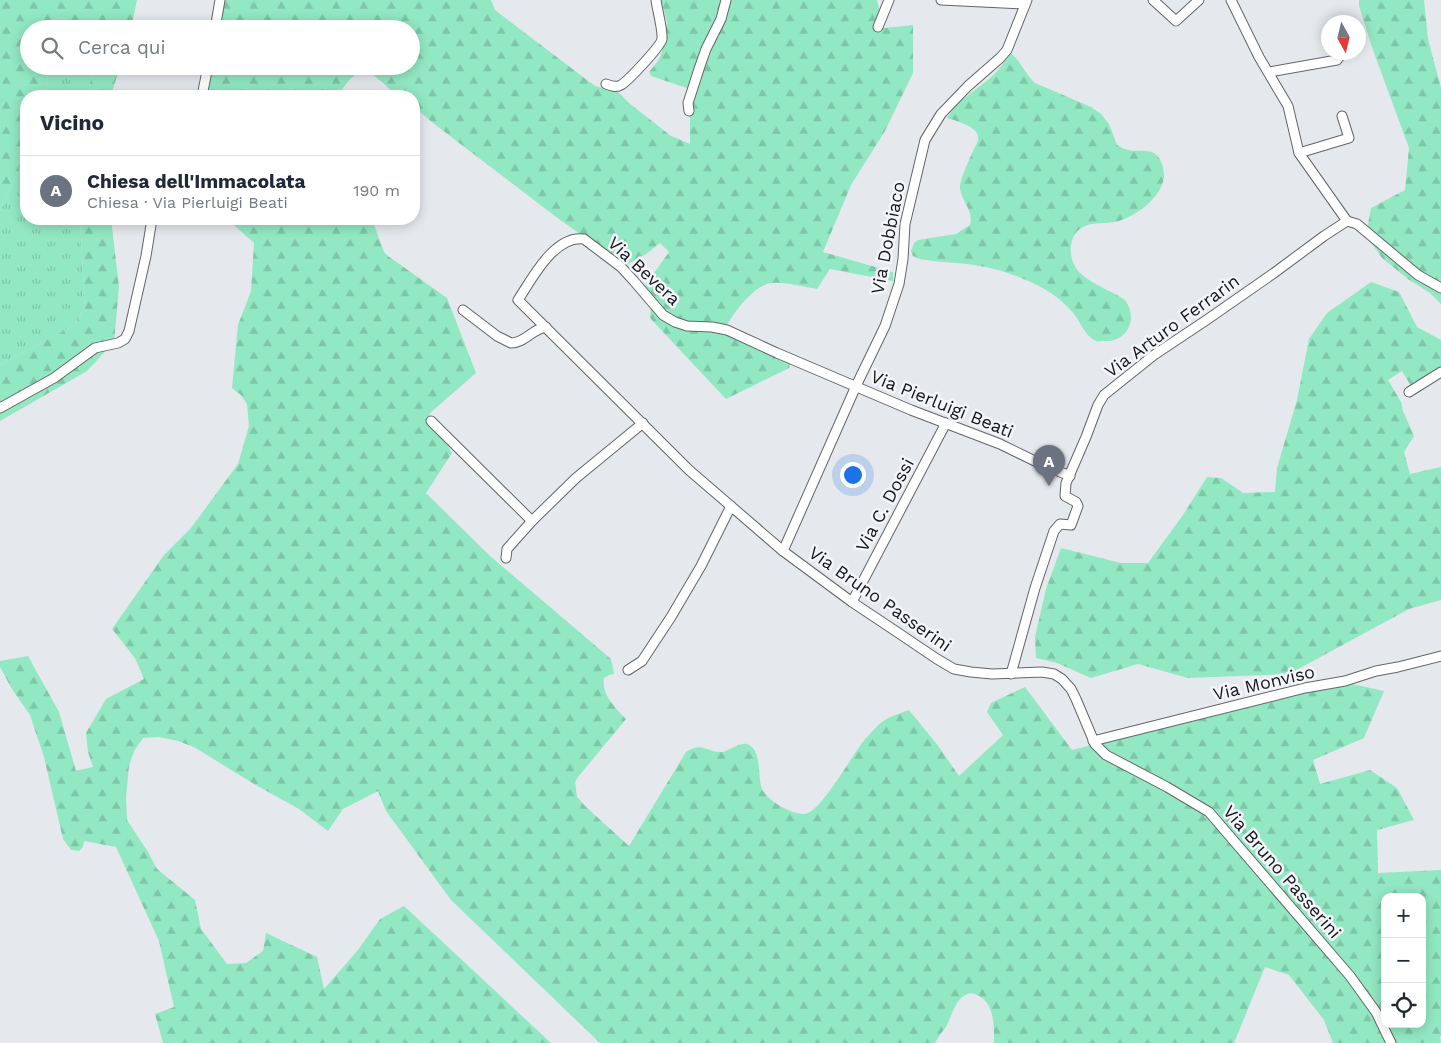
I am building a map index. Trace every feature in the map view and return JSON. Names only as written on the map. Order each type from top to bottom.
[{"type":"street","points":[[217,20],[220,0]]},
{"type":"street","points":[[606,84],[614,87],[621,85],[660,44],[663,38],[656,0]]},
{"type":"street","points":[[689,111],[688,103],[700,66],[721,19],[726,0]]},
{"type":"street","points":[[878,27],[889,0]]},
{"type":"street","name":"Via Dobbiaco","points":[[783,551],[856,386],[885,326],[899,284],[905,224],[925,140],[941,114],[1007,50],[1026,2],[941,0]]},
{"type":"street","points":[[1152,0],[1176,21],[1198,0]]},
{"type":"street","points":[[1231,0],[1259,57],[1288,106],[1299,153],[1347,221],[1357,224],[1418,275],[1441,288]]},
{"type":"street","points":[[1269,72],[1337,60]]},
{"type":"street","points":[[203,90],[206,75]]},
{"type":"street","points":[[1299,153],[1349,138],[1342,116]]},
{"type":"street","name":"Via Arturo Ferrarin","points":[[1012,674],[1035,588],[1054,531],[1060,524],[1071,525],[1078,506],[1076,502],[1065,496],[1066,483],[1098,405],[1104,395],[1154,355],[1347,221]]},
{"type":"street","points":[[0,408],[54,378],[95,348],[118,343],[125,339],[129,331],[151,225]]},
{"type":"street","name":"Via Bevera","points":[[518,300],[537,271],[557,247],[578,238],[584,239],[621,267],[663,315],[675,322],[687,326],[727,330],[856,386]]},
{"type":"street","name":"Via Bruno Passerini","points":[[518,300],[689,470],[783,551],[852,602],[954,669],[976,673],[1012,674],[1042,672],[1054,674],[1062,679],[1071,689],[1094,741],[1106,755],[1167,787],[1209,812],[1350,976],[1376,1012],[1391,1043]]},
{"type":"street","points":[[463,310],[497,336],[511,343],[516,343],[537,328],[546,327]]},
{"type":"street","points":[[1409,392],[1441,372]]},
{"type":"street","name":"Via Pierluigi Beati","points":[[856,386],[911,410],[1000,444],[1070,476]]},
{"type":"street","points":[[431,421],[532,521]]},
{"type":"street","points":[[506,558],[507,549],[532,521],[576,478],[643,423]]},
{"type":"street","name":"Via C. Dossi","points":[[852,602],[946,423]]},
{"type":"street","points":[[628,670],[642,661],[671,617],[701,566],[731,506]]},
{"type":"street","name":"Via Monviso","points":[[1094,741],[1441,656]]},
{"type":"green space","points":[[0,0],[137,0],[133,20],[66,20],[57,17],[56,20],[20,20],[20,75],[48,75],[46,90],[20,90],[20,166],[0,212]]},
{"type":"green space","points":[[218,0],[491,0],[495,10],[595,86],[618,92],[671,136],[690,144],[690,89],[651,76],[649,72],[658,61],[662,52],[667,22],[661,0],[877,0],[884,28],[913,25],[913,73],[885,131],[851,185],[823,252],[893,272],[893,281],[830,269],[817,289],[778,283],[766,284],[760,288],[747,299],[727,325],[788,357],[791,362],[789,368],[726,399],[650,318],[651,304],[645,286],[669,252],[660,243],[646,254],[625,266],[559,219],[420,112],[420,90],[391,90],[372,75],[420,75],[420,20],[215,20]]},
{"type":"green space","points":[[1359,0],[1424,0],[1428,39],[1441,88],[1441,304],[1430,293],[1408,279],[1382,258],[1366,235],[1371,208],[1405,190],[1409,148],[1373,50],[1366,28],[1366,15],[1362,15]]},
{"type":"green space","points":[[1009,52],[1035,83],[1091,107],[1101,114],[1109,124],[1117,145],[1128,150],[1154,153],[1162,164],[1164,177],[1162,185],[1158,193],[1146,206],[1123,220],[1085,226],[1079,229],[1072,240],[1072,260],[1079,272],[1089,280],[1125,300],[1129,307],[1131,322],[1128,328],[1119,338],[1111,341],[1096,341],[1092,339],[1074,314],[1060,300],[1048,291],[1022,278],[977,265],[920,259],[913,256],[911,251],[914,243],[918,240],[956,234],[970,225],[969,211],[961,194],[960,185],[978,141],[978,135],[975,130],[968,126],[947,118],[959,103],[993,76],[1004,63]]},
{"type":"green space","points":[[48,75],[92,75],[89,90],[46,90]]},
{"type":"green space","points":[[92,75],[117,75],[113,90],[89,90]]},
{"type":"green space","points":[[207,75],[355,75],[342,90],[204,90]]},
{"type":"green space","points":[[20,166],[20,225],[80,225],[85,307],[75,325],[0,365],[0,212]]},
{"type":"green space","points":[[80,225],[112,225],[119,287],[114,342],[87,371],[0,421],[0,365],[75,325],[85,307]]},
{"type":"green space","points":[[234,225],[374,225],[384,252],[447,298],[476,373],[429,414],[452,453],[426,493],[490,556],[611,659],[614,674],[604,678],[605,690],[610,701],[626,719],[575,782],[577,797],[629,846],[686,752],[701,747],[722,752],[741,744],[747,744],[752,747],[759,765],[762,789],[766,795],[782,807],[795,813],[804,814],[819,804],[862,743],[877,726],[888,718],[909,710],[939,747],[959,776],[1003,735],[987,712],[991,703],[1025,687],[1072,750],[1338,681],[1384,691],[1364,738],[1313,760],[1320,784],[1370,770],[1397,788],[1414,820],[1377,830],[1378,873],[1441,870],[1441,1043],[1333,1043],[1324,1020],[1289,975],[1265,967],[1234,1043],[994,1043],[990,1009],[983,999],[977,995],[970,994],[960,999],[946,1027],[935,1043],[600,1043],[451,900],[386,811],[378,791],[343,809],[328,831],[299,809],[194,747],[159,737],[143,738],[134,751],[129,766],[126,797],[127,820],[157,869],[195,900],[201,929],[227,964],[246,963],[263,951],[266,933],[317,957],[324,989],[358,950],[380,919],[404,906],[551,1043],[163,1043],[155,1014],[174,1007],[159,941],[116,847],[84,841],[83,847],[79,851],[71,850],[63,839],[44,757],[30,715],[12,689],[0,667],[0,661],[28,656],[59,712],[76,771],[93,767],[88,752],[86,733],[106,699],[144,679],[135,658],[112,629],[164,555],[191,528],[238,464],[249,426],[247,404],[241,395],[232,388],[238,325],[251,291],[254,243]]},
{"type":"green space","points":[[1371,282],[1399,292],[1417,327],[1441,340],[1441,368],[1411,386],[1402,371],[1388,380],[1401,402],[1414,436],[1404,452],[1410,474],[1441,467],[1441,600],[1409,609],[1289,674],[1188,678],[1138,664],[1091,678],[1057,663],[1036,658],[1035,637],[1046,589],[1061,548],[1121,563],[1148,563],[1183,515],[1207,477],[1221,478],[1243,493],[1275,492],[1277,468],[1297,400],[1309,339],[1327,313]]},
{"type":"place","name":"Chiesa dell'Immacolata","points":[[1049,486]]}]
